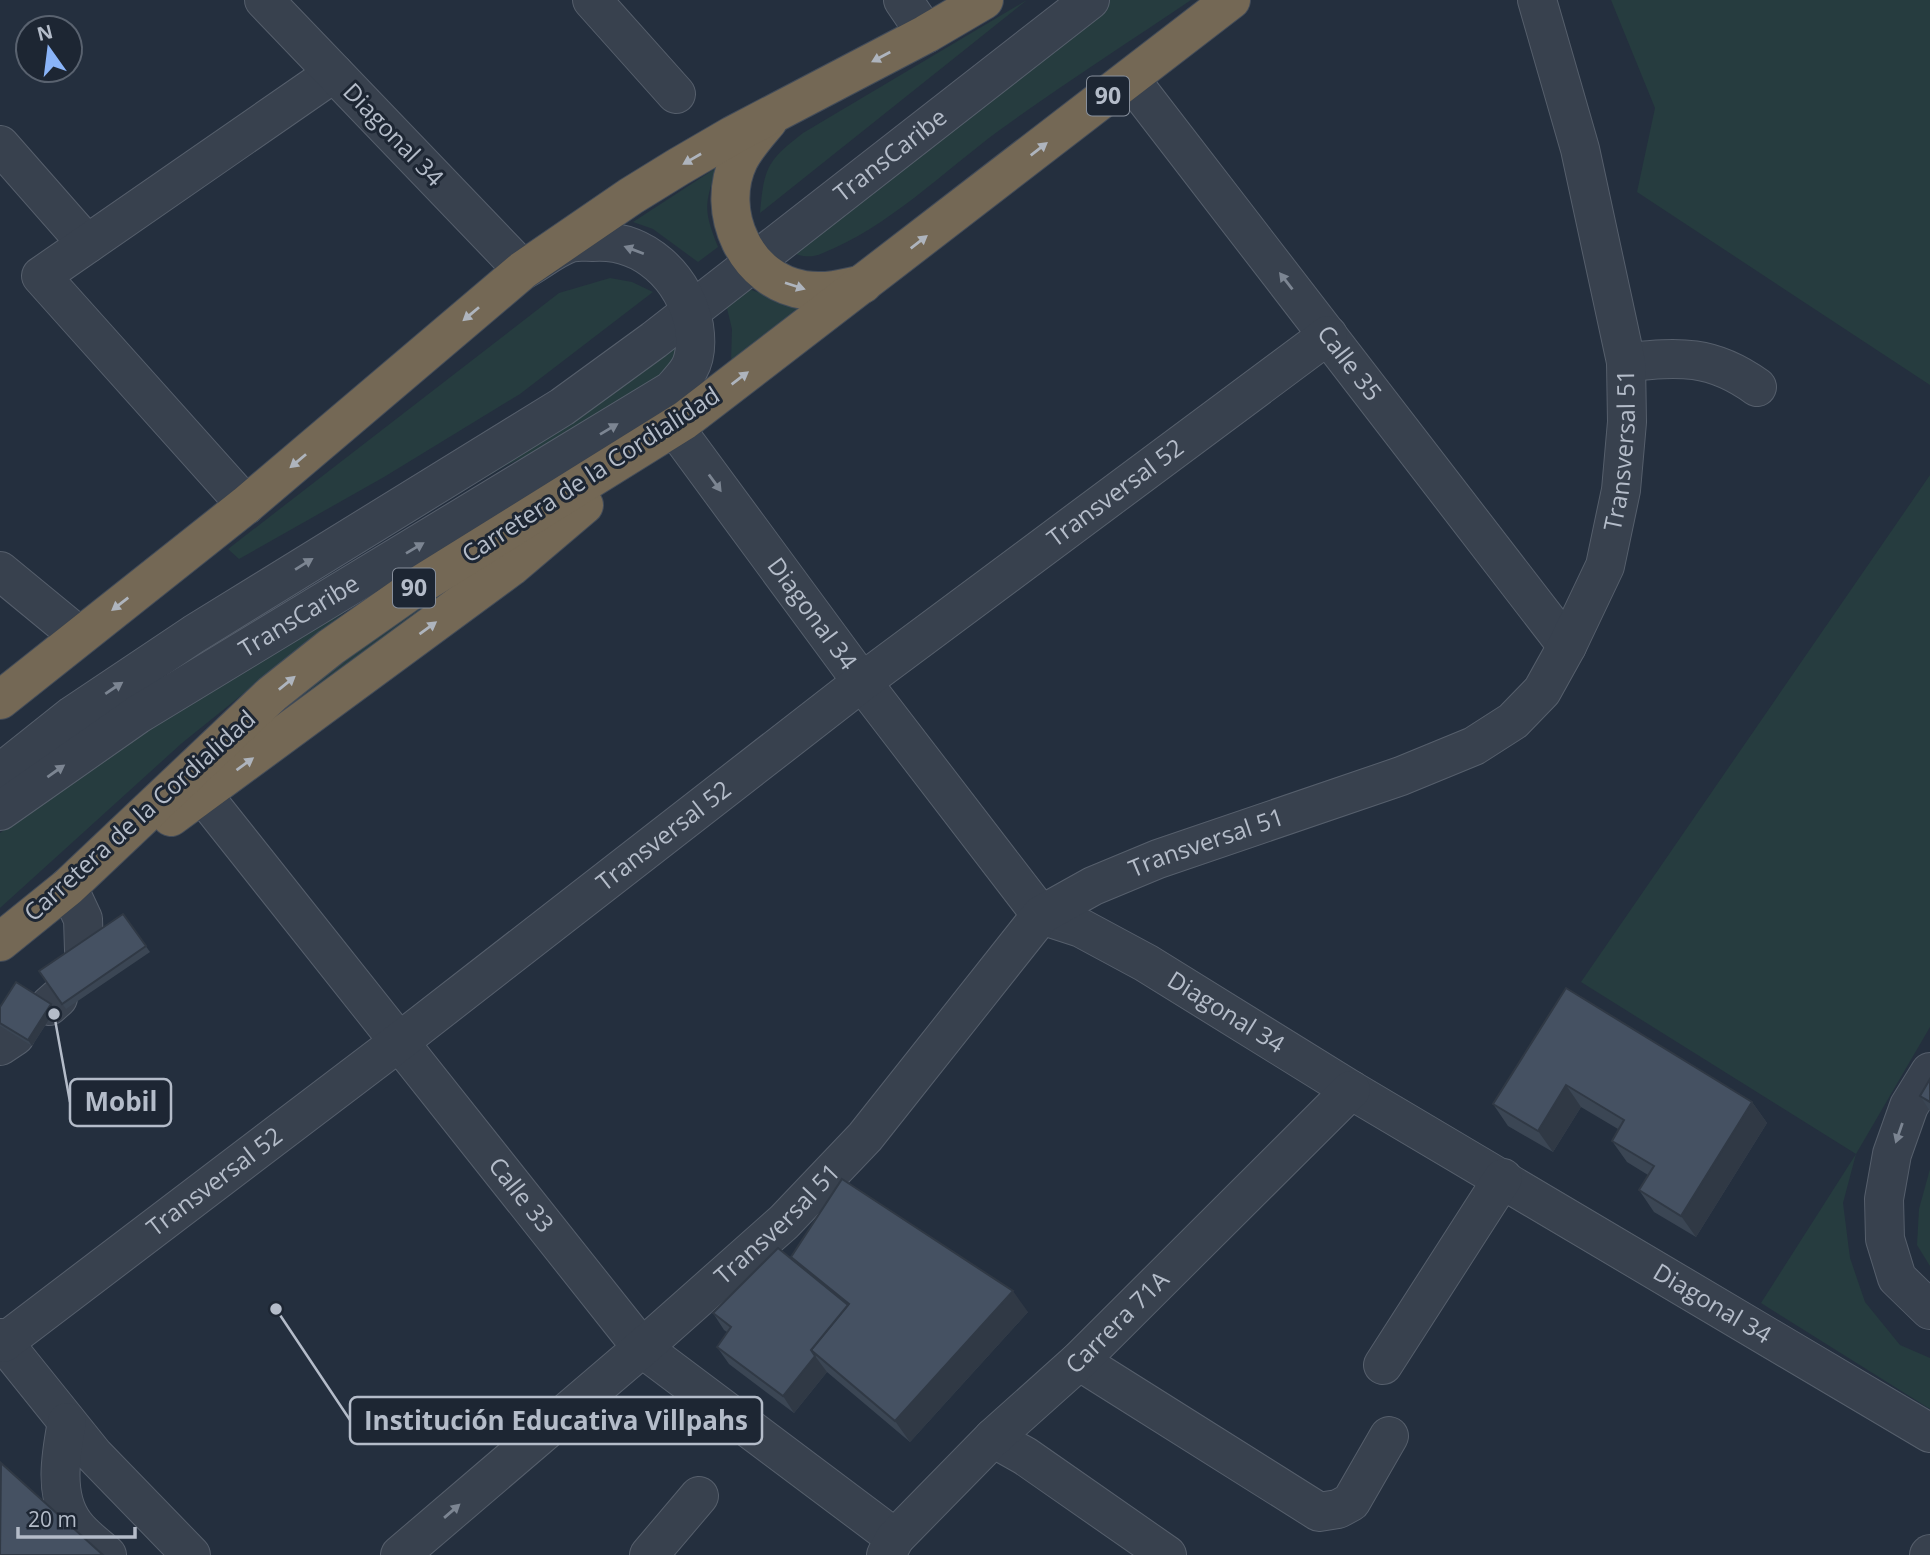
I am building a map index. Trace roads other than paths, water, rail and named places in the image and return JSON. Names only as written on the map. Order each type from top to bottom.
[{"type":"highway","points":[[0,701],[246,505],[523,270],[642,189],[984,0]]},
{"type":"highway","name":"Carretera de la Cordialidad","points":[[0,942],[68,887],[272,694],[331,647],[415,587],[680,424],[1231,0]]},
{"type":"highway","points":[[774,114],[739,160],[730,189],[732,220],[749,256],[776,280],[802,290],[830,292],[865,284]]},
{"type":"highway","points":[[68,887],[203,795],[511,567],[680,424]]},
{"type":"street","name":"Diagonal 34","points":[[264,0],[523,270]]},
{"type":"street","points":[[592,0],[676,94]]},
{"type":"street","points":[[903,0],[926,34]]},
{"type":"street","name":"TransCaribe","points":[[749,256],[1054,0]]},
{"type":"street","name":"TransCaribe","points":[[0,742],[125,649],[318,526],[498,424],[687,302],[1090,0]]},
{"type":"street","name":"Transversal 51","points":[[400,1555],[642,1348],[784,1222],[865,1137],[1041,915],[1093,886],[1158,859],[1401,776],[1474,746],[1513,721],[1542,691],[1605,566],[1621,490],[1627,422],[1626,362],[1580,149],[1537,0]]},
{"type":"street","points":[[246,505],[41,276],[334,73]]},
{"type":"street","name":"Calle 35","points":[[1130,79],[1567,646]]},
{"type":"street","points":[[0,145],[87,244]]},
{"type":"street","points":[[523,270],[570,243],[606,241],[640,250],[668,271],[687,302]]},
{"type":"street","name":"TransCaribe","points":[[0,773],[74,715],[194,634],[562,407],[654,340],[687,302]]},
{"type":"street","name":"TransCaribe","points":[[0,811],[137,715],[673,390],[690,368],[695,352],[695,332],[687,302]]},
{"type":"street","name":"Transversal 52","points":[[2,1340],[399,1042],[862,682],[1328,335]]},
{"type":"street","points":[[1626,362],[1675,357],[1697,360],[1725,368],[1757,387]]},
{"type":"street","name":"Diagonal 34","points":[[680,424],[862,682],[1041,915],[1081,928],[1146,963],[1351,1090],[1930,1433]]},
{"type":"street","points":[[0,571],[79,636]]},
{"type":"street","name":"Calle 33","points":[[203,795],[642,1348],[890,1547]]},
{"type":"street","points":[[68,887],[83,919],[84,950]]},
{"type":"street","points":[[1930,1072],[1909,1106],[1892,1154],[1884,1199],[1885,1239],[1897,1278],[1930,1310]]},
{"type":"street","name":"Carrera 71A","points":[[890,1547],[993,1438],[1079,1361],[1351,1090]]},
{"type":"street","points":[[1383,1365],[1503,1178]]},
{"type":"street","points":[[2,1340],[94,1455],[191,1555]]},
{"type":"street","points":[[1079,1361],[1318,1512],[1338,1509],[1351,1502],[1389,1436]]},
{"type":"street","points":[[66,1422],[61,1455],[63,1498],[75,1525],[107,1555]]},
{"type":"street","points":[[993,1438],[1024,1456],[1167,1555]]},
{"type":"street","points":[[649,1555],[699,1496]]},
{"type":"place","name":"Mobil","points":[[54,1014]]},
{"type":"place","name":"Institución Educativa Villpahs","points":[[276,1309]]}]
